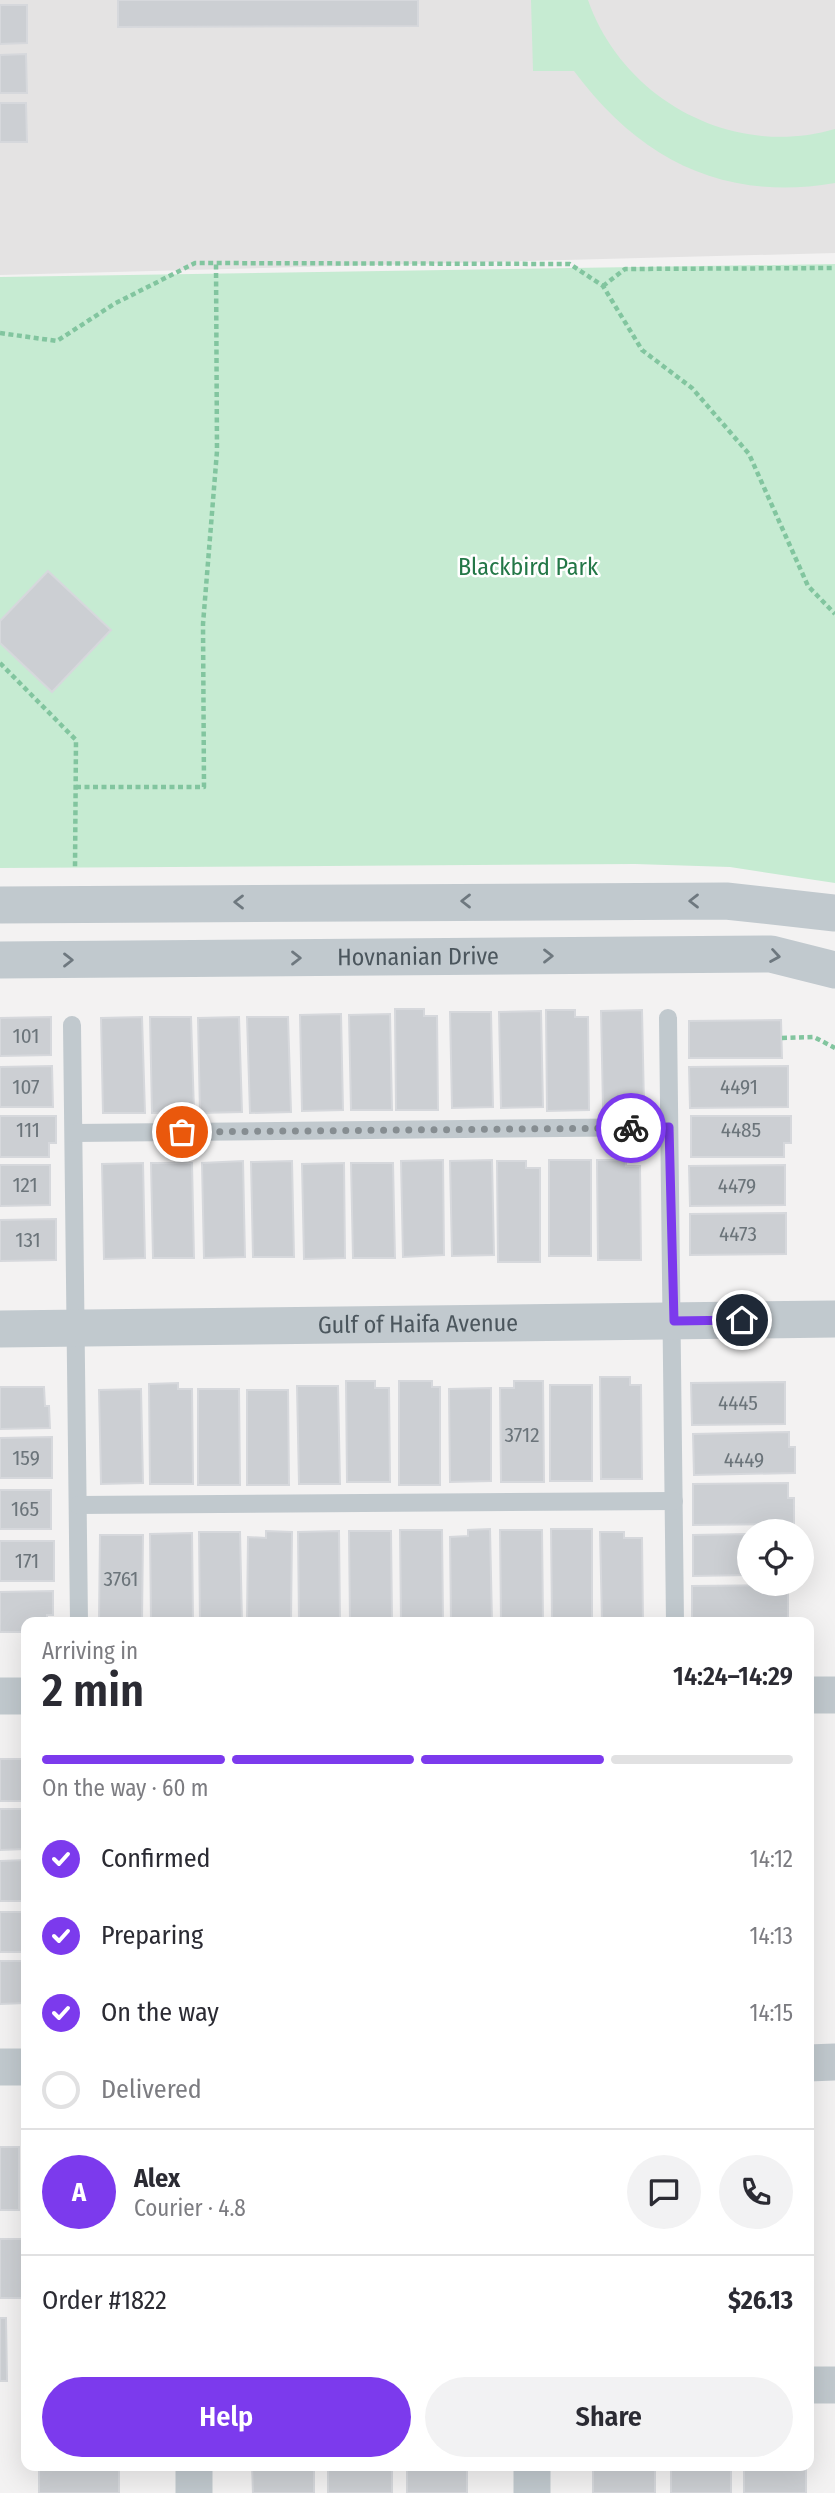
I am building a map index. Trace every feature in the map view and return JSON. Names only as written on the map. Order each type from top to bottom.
[{"type":"street","points":[[0,905],[726,901],[835,913]]},
{"type":"street","name":"Hovnanian Drive","points":[[0,960],[771,954],[835,970]]},
{"type":"street","name":"Gulf of Haifa Avenue","points":[[0,1329],[835,1319]]},
{"type":"street","points":[[814,1695],[835,1695]]},
{"type":"street","points":[[0,1696],[21,1696]]},
{"type":"street","points":[[814,2063],[835,2062]]},
{"type":"street","points":[[0,2067],[21,2067]]},
{"type":"street","points":[[814,2385],[835,2385]]},
{"type":"street","points":[[194,2471],[194,2493]]},
{"type":"street","points":[[532,2471],[532,2493]]},
{"type":"lane","points":[[668,1018],[674,1321],[675,1617]]},
{"type":"lane","points":[[72,1025],[79,1617]]},
{"type":"lane","points":[[74,1133],[669,1127]]},
{"type":"lane","points":[[78,1505],[674,1501]]},
{"type":"path","points":[[0,333],[57,341],[114,304],[195,263],[570,264],[603,286],[642,349],[692,388],[749,454],[808,586],[835,614]]},
{"type":"path","points":[[76,787],[204,787],[203,624],[217,451],[216,263]]},
{"type":"path","points":[[603,286],[625,268],[835,268]]},
{"type":"path","points":[[0,663],[76,740],[75,875]]},
{"type":"path","points":[[782,1038],[814,1037],[835,1048]]},
{"type":"shaded area","points":[[0,0],[835,0],[835,253],[0,275]]},
{"type":"green space","points":[[531,0],[588,0],[604,35],[627,67],[655,93],[686,113],[721,128],[758,136],[797,136],[835,129],[835,183],[795,187],[757,186],[721,179],[688,168],[656,151],[627,129],[574,71],[533,71]]},
{"type":"green space","name":"Blackbird Park","points":[[835,264],[835,883],[730,867],[635,864],[0,868],[0,277]]},
{"type":"building","points":[[118,0],[418,0],[418,26],[118,27]]},
{"type":"building","points":[[0,5],[27,5],[27,43],[0,44]]},
{"type":"building","points":[[26,54],[27,93],[0,93],[0,55]]},
{"type":"building","points":[[0,103],[26,103],[27,142],[0,142]]},
{"type":"building","points":[[48,571],[111,630],[52,692],[0,643],[0,621]]},
{"type":"building","points":[[395,1009],[424,1009],[424,1016],[437,1016],[438,1110],[396,1110]]},
{"type":"building","points":[[546,1010],[575,1010],[575,1017],[588,1017],[589,1110],[547,1111]]},
{"type":"building","points":[[642,1010],[644,1106],[603,1107],[601,1011]]},
{"type":"building","points":[[541,1011],[543,1107],[501,1108],[499,1012]]},
{"type":"building","points":[[450,1012],[491,1012],[493,1107],[452,1108]]},
{"type":"building","points":[[341,1014],[343,1110],[302,1111],[300,1015]]},
{"type":"building","points":[[390,1014],[392,1110],[351,1110],[349,1015]]},
{"type":"building","points":[[51,1017],[51,1055],[0,1056],[0,1018]]},
{"type":"building","points":[[142,1017],[145,1113],[103,1113],[101,1018]]},
{"type":"building","points":[[150,1017],[191,1017],[194,1112],[152,1113]]},
{"type":"building","points":[[239,1017],[242,1112],[200,1113],[198,1018]]},
{"type":"building","points":[[247,1017],[288,1017],[291,1112],[250,1113]]},
{"type":"building","points":[[781,1020],[782,1058],[689,1058],[689,1021]]},
{"type":"building","points":[[52,1066],[53,1107],[0,1107],[0,1067]]},
{"type":"building","points":[[788,1066],[788,1107],[690,1108],[689,1067]]},
{"type":"building","points":[[0,1116],[56,1116],[56,1143],[49,1143],[49,1157],[0,1157]]},
{"type":"building","points":[[691,1116],[791,1116],[791,1143],[784,1143],[784,1157],[691,1157]]},
{"type":"building","points":[[443,1160],[444,1255],[403,1257],[401,1161]]},
{"type":"building","points":[[492,1160],[494,1255],[452,1256],[450,1161]]},
{"type":"building","points":[[549,1160],[591,1160],[591,1256],[549,1256]]},
{"type":"building","points":[[597,1160],[626,1160],[626,1166],[640,1166],[641,1260],[598,1260]]},
{"type":"building","points":[[243,1161],[245,1257],[204,1258],[202,1163]]},
{"type":"building","points":[[292,1161],[294,1257],[253,1257],[251,1162]]},
{"type":"building","points":[[497,1161],[526,1161],[526,1168],[540,1168],[540,1262],[498,1262]]},
{"type":"building","points":[[143,1163],[145,1258],[104,1259],[102,1164]]},
{"type":"building","points":[[151,1163],[192,1163],[194,1258],[153,1258]]},
{"type":"building","points":[[344,1163],[345,1258],[304,1259],[302,1164]]},
{"type":"building","points":[[351,1163],[393,1163],[395,1258],[353,1258]]},
{"type":"building","points":[[0,1165],[50,1165],[50,1205],[0,1206]]},
{"type":"building","points":[[785,1165],[785,1205],[690,1206],[689,1166]]},
{"type":"building","points":[[786,1213],[786,1254],[690,1255],[690,1214]]},
{"type":"building","points":[[56,1219],[56,1260],[0,1261],[0,1220]]},
{"type":"building","points":[[600,1377],[630,1377],[630,1385],[641,1385],[642,1479],[601,1479]]},
{"type":"building","points":[[346,1381],[375,1381],[375,1388],[389,1388],[390,1482],[347,1482]]},
{"type":"building","points":[[399,1381],[432,1381],[432,1387],[440,1387],[440,1485],[399,1485]]},
{"type":"building","points":[[514,1381],[543,1381],[544,1482],[501,1482],[500,1388],[514,1388]]},
{"type":"building","points":[[785,1382],[785,1424],[692,1425],[691,1383]]},
{"type":"building","points":[[178,1383],[178,1389],[192,1389],[193,1484],[150,1484],[149,1384]]},
{"type":"building","points":[[550,1385],[592,1385],[592,1481],[550,1481]]},
{"type":"building","points":[[297,1386],[338,1386],[340,1484],[299,1484]]},
{"type":"building","points":[[0,1387],[44,1387],[45,1406],[49,1406],[50,1428],[0,1429]]},
{"type":"building","points":[[491,1388],[491,1481],[450,1482],[449,1389]]},
{"type":"building","points":[[141,1389],[143,1483],[101,1484],[99,1390]]},
{"type":"building","points":[[198,1389],[239,1389],[240,1485],[198,1485]]},
{"type":"building","points":[[247,1390],[288,1390],[289,1485],[247,1485]]},
{"type":"building","points":[[789,1432],[789,1447],[795,1447],[795,1473],[694,1475],[693,1434]]},
{"type":"building","points":[[52,1437],[52,1478],[0,1478],[0,1438]]},
{"type":"building","points":[[788,1483],[788,1498],[794,1498],[794,1519],[737,1519],[737,1525],[693,1525],[693,1484]]},
{"type":"building","points":[[0,1490],[51,1490],[51,1529],[0,1529]]},
{"type":"building","points":[[490,1529],[492,1617],[451,1617],[450,1537],[468,1536],[468,1530]]},
{"type":"building","points":[[551,1529],[592,1529],[592,1617],[552,1617]]},
{"type":"building","points":[[400,1530],[442,1530],[443,1617],[401,1617]]},
{"type":"building","points":[[500,1530],[542,1530],[543,1617],[501,1617]]},
{"type":"building","points":[[266,1531],[292,1532],[291,1617],[247,1617],[248,1537],[266,1538]]},
{"type":"building","points":[[339,1531],[340,1617],[299,1617],[298,1532]]},
{"type":"building","points":[[349,1531],[391,1531],[392,1617],[350,1617]]},
{"type":"building","points":[[199,1532],[240,1532],[242,1617],[200,1617]]},
{"type":"building","points":[[600,1532],[624,1532],[624,1538],[642,1538],[643,1617],[602,1617]]},
{"type":"building","points":[[192,1533],[193,1617],[151,1617],[150,1534]]},
{"type":"building","points":[[737,1534],[737,1575],[693,1576],[693,1535]]},
{"type":"building","points":[[100,1535],[143,1535],[142,1617],[99,1617]]},
{"type":"building","points":[[0,1541],[54,1541],[54,1581],[0,1581]]},
{"type":"building","points":[[692,1586],[737,1586],[737,1596],[788,1596],[788,1617],[692,1617]]},
{"type":"building","points":[[53,1591],[53,1615],[21,1617],[21,1632],[0,1632],[0,1592]]},
{"type":"building","points":[[0,1759],[21,1759],[21,1801],[0,1801]]},
{"type":"building","points":[[0,1809],[21,1809],[21,1849],[0,1850]]},
{"type":"building","points":[[21,1860],[21,1901],[0,1901],[0,1861]]},
{"type":"building","points":[[0,1912],[21,1912],[21,1952],[0,1952]]},
{"type":"building","points":[[0,1961],[21,1961],[21,2003],[0,2004]]},
{"type":"building","points":[[0,2147],[19,2147],[19,2210],[0,2210]]},
{"type":"building","points":[[0,2239],[21,2239],[21,2298],[0,2298]]},
{"type":"building","points":[[0,2318],[6,2318],[7,2381],[0,2381]]},
{"type":"building","points":[[39,2471],[119,2471],[119,2493],[39,2493]]},
{"type":"building","points":[[252,2471],[314,2471],[314,2493],[253,2493]]},
{"type":"building","points":[[328,2471],[392,2471],[392,2493],[328,2493]]},
{"type":"building","points":[[407,2471],[467,2471],[467,2493],[407,2493]]},
{"type":"building","points":[[593,2471],[655,2471],[655,2493],[593,2493]]},
{"type":"building","points":[[671,2471],[731,2471],[731,2493],[671,2493]]},
{"type":"building","points":[[744,2471],[806,2471],[806,2493],[744,2493]]},
{"type":"way so far","points":[[182,1132],[631,1128]]},
{"type":"route","points":[[631,1128],[669,1127],[674,1321],[742,1320]]}]
